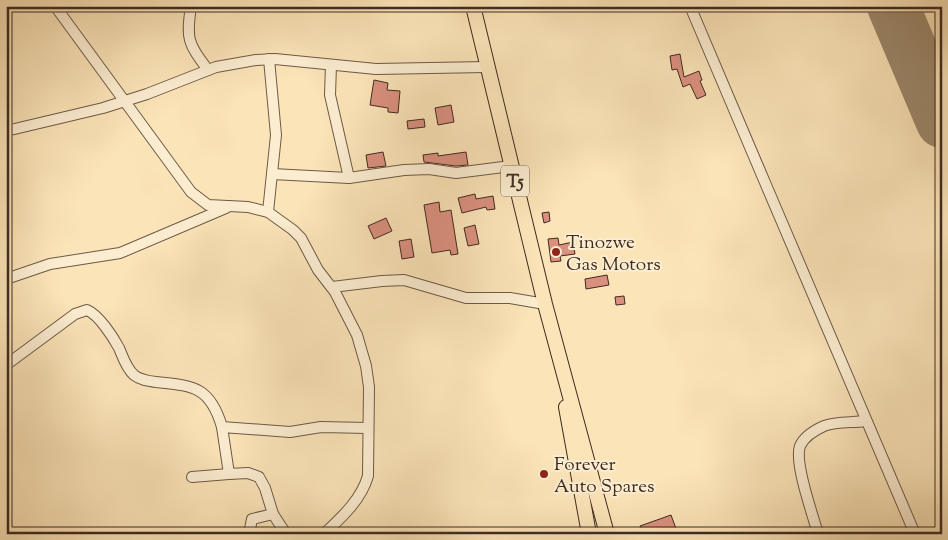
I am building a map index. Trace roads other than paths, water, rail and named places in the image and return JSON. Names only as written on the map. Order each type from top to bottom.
[{"type":"highway","name":"T5","points":[[473,6],[486,67],[545,304],[607,534]]},
{"type":"highway","name":"T5","points":[[558,355],[569,428],[589,534]]},
{"type":"street","points":[[55,6],[190,192],[208,205],[248,208],[268,212],[293,230],[300,238],[318,270],[332,287],[357,335],[366,366],[369,386],[368,476],[365,488],[356,501],[324,534]]},
{"type":"street","points":[[191,6],[188,32],[189,44],[208,70]]},
{"type":"street","points":[[690,6],[915,534]]},
{"type":"street","points":[[6,130],[124,102],[208,70],[235,62],[269,59],[395,69],[486,67]]},
{"type":"street","points":[[268,212],[276,124],[269,59]]},
{"type":"street","points":[[331,65],[331,101],[349,178]]},
{"type":"street","points":[[272,174],[349,178],[404,170],[428,169],[456,173],[511,166]]},
{"type":"street","points":[[6,279],[50,264],[120,253],[229,207]]},
{"type":"street","points":[[332,287],[404,280],[466,298],[510,298],[545,304]]},
{"type":"street","points":[[6,365],[75,314],[87,310],[94,315],[116,343],[128,368],[135,376],[148,381],[194,387],[216,408],[222,427],[229,474]]},
{"type":"street","points":[[818,534],[802,477],[799,452],[801,445],[810,435],[824,426],[866,421]]},
{"type":"street","points":[[222,427],[290,432],[321,427],[368,428]]},
{"type":"street","points":[[192,477],[248,473],[259,476],[273,514],[286,534]]},
{"type":"street","points":[[249,534],[252,519],[273,514]]},
{"type":"place","name":"Tinozwe Gas Motors","points":[[556,252]]},
{"type":"place","name":"Forever Auto Spares","points":[[544,474]]}]
